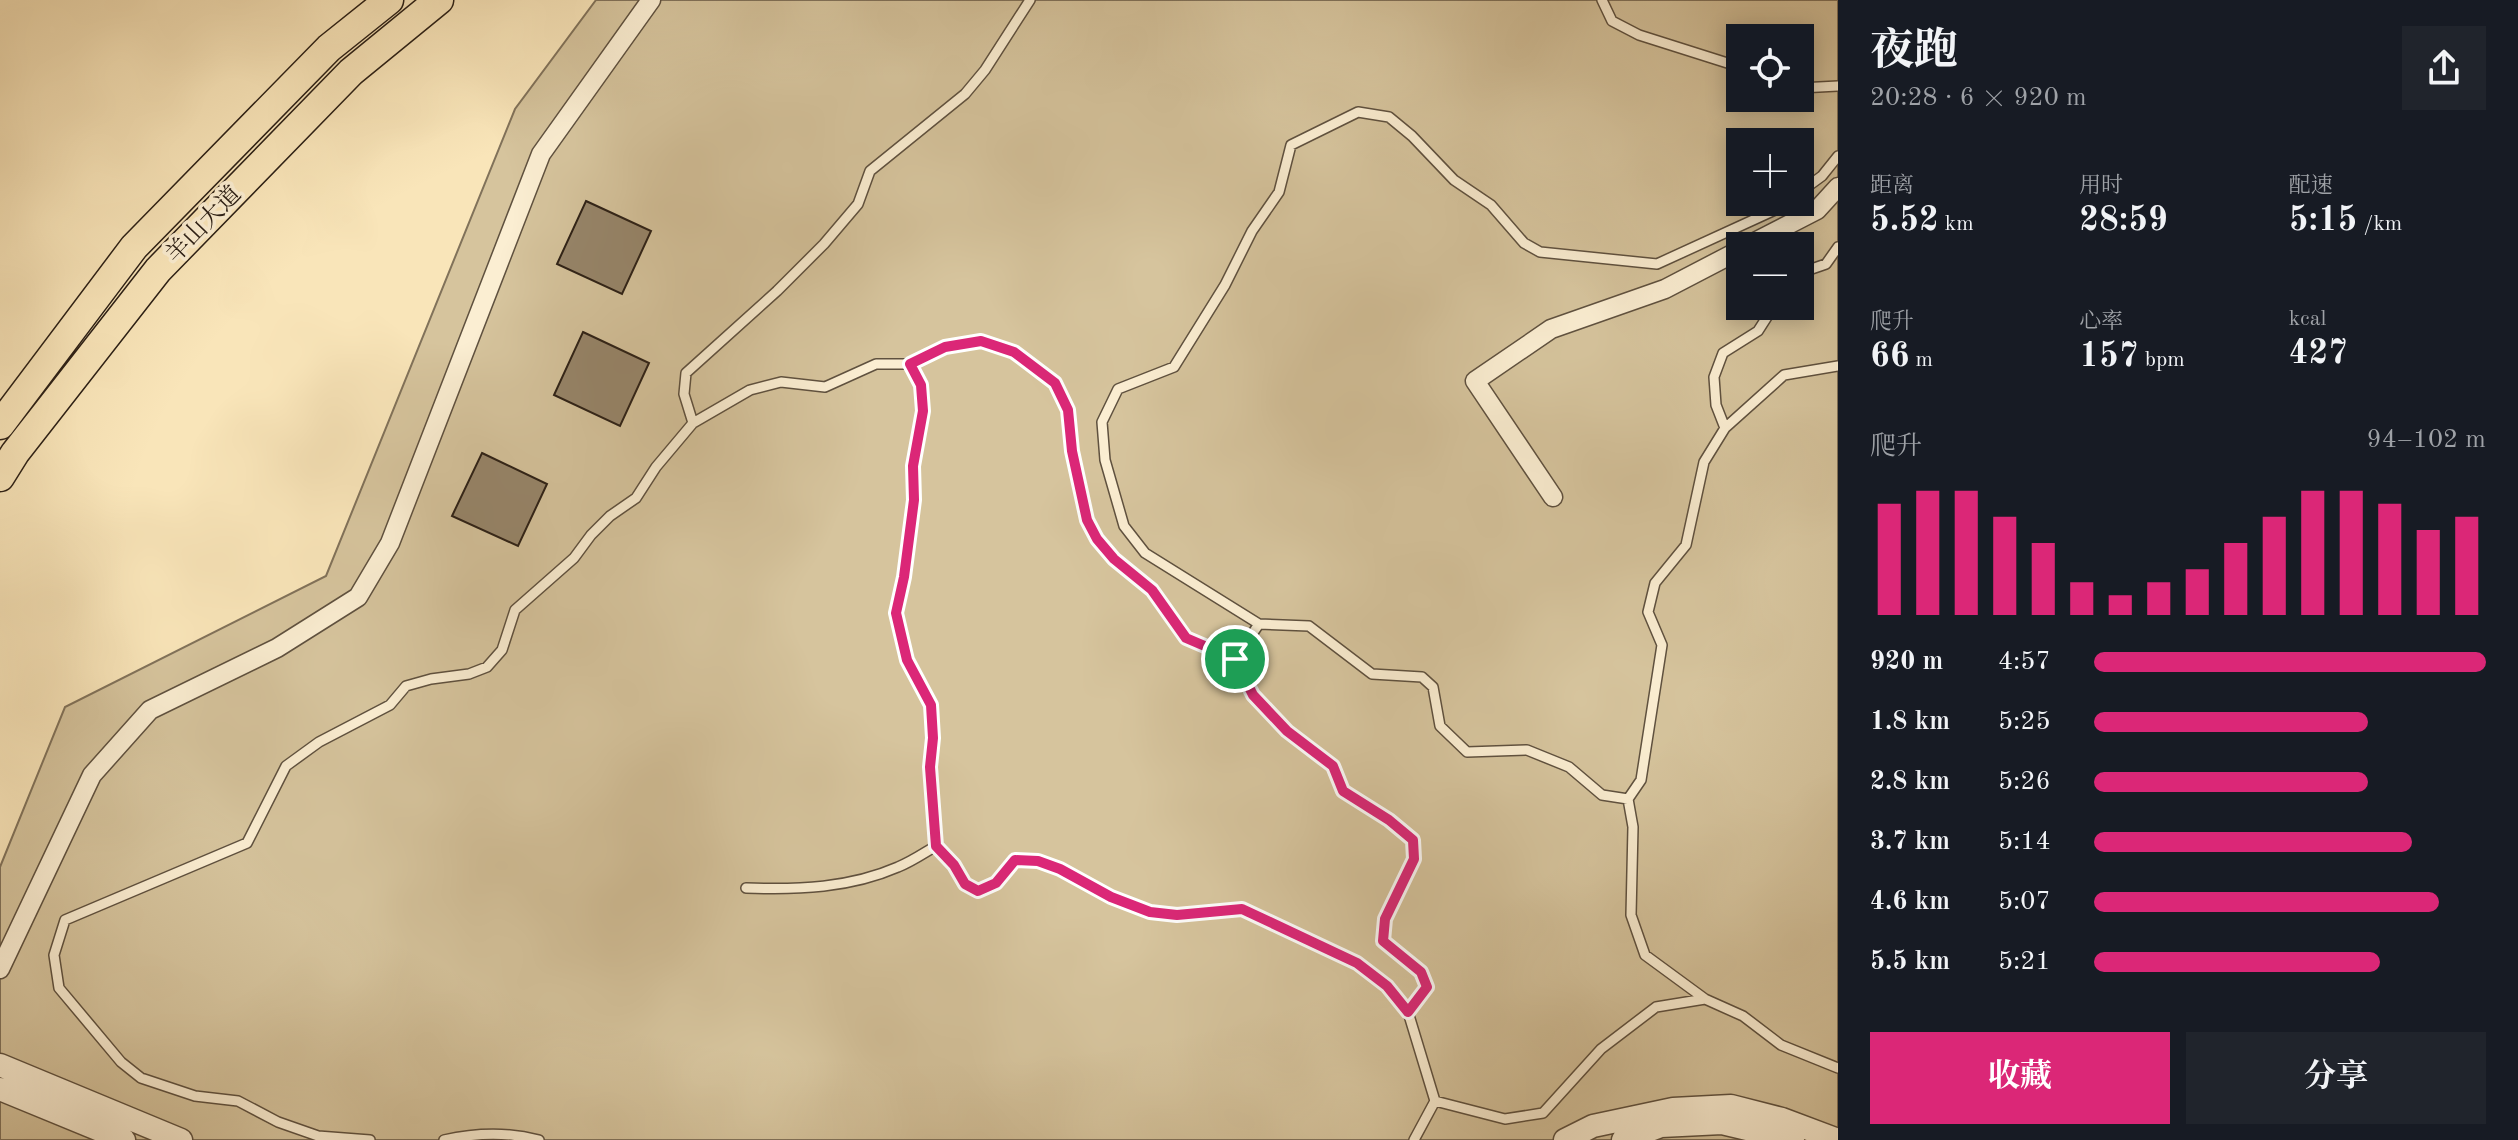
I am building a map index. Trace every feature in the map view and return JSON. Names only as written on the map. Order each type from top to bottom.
[{"type":"main road","name":"羊山大道","points":[[0,425],[134,247],[329,48],[389,0]]},
{"type":"main road","name":"羊山大道","points":[[0,477],[15,453],[158,270],[351,72],[439,0]]},
{"type":"street","points":[[0,969],[92,775],[150,710],[277,648],[358,597],[390,543],[541,154],[651,0]]},
{"type":"street","points":[[1774,232],[1817,210],[1838,187]]},
{"type":"street","points":[[1553,497],[1475,381],[1551,329],[1665,289],[1726,257]]},
{"type":"street","points":[[0,1065],[181,1140]]},
{"type":"street","points":[[0,1089],[124,1140]]},
{"type":"street","points":[[1567,1139],[1593,1126],[1673,1109],[1731,1106],[1782,1119],[1838,1140]]},
{"type":"street","points":[[1623,1140],[1661,1126],[1722,1123],[1793,1140]]},
{"type":"lane","points":[[693,423],[684,394],[686,373],[824,244],[858,204],[870,171],[965,94],[985,70],[1030,0]]},
{"type":"lane","points":[[1602,0],[1612,21],[1639,35],[1726,63]]},
{"type":"lane","points":[[1814,87],[1838,86]]},
{"type":"lane","points":[[1628,799],[1602,795],[1569,767],[1527,750],[1467,752],[1440,726],[1433,687],[1422,677],[1372,674],[1309,626],[1259,624],[1145,553],[1124,526],[1105,460],[1102,422],[1118,389],[1174,367],[1225,285],[1252,231],[1279,192],[1291,145],[1358,112],[1389,117],[1454,180],[1491,205],[1524,243],[1540,252],[1657,264],[1762,216]]},
{"type":"lane","points":[[1814,182],[1838,156]]},
{"type":"lane","points":[[1814,268],[1826,264],[1838,247]]},
{"type":"lane","points":[[1725,428],[1716,405],[1714,377],[1723,353],[1758,331],[1765,320]]},
{"type":"lane","points":[[370,1140],[318,1136],[278,1122],[238,1101],[195,1096],[141,1078],[121,1062],[59,988],[54,955],[65,920],[247,843],[286,766],[319,742],[390,705],[406,686],[469,674],[487,667],[502,650],[515,610],[574,558],[610,516],[636,498],[656,467],[693,423],[750,390],[781,382],[825,387],[876,364],[910,364],[945,347],[981,341],[1014,352],[1055,383],[1068,410],[1072,451],[1087,520],[1097,539],[1114,559],[1152,590],[1186,638],[1235,659],[1253,695],[1287,731],[1333,766],[1343,791],[1389,820],[1413,840],[1414,859],[1385,919],[1383,941],[1421,972],[1427,987],[1408,1012]]},
{"type":"lane","points":[[910,364],[921,385],[923,411],[913,466],[912,516],[896,613],[907,660],[931,705],[933,738],[930,767],[936,846],[954,865],[965,884],[978,891],[996,883],[1015,860],[1038,861],[1060,869],[1111,897],[1150,912],[1177,915],[1242,909],[1357,963],[1387,986],[1408,1012],[1435,1101],[1414,1140]]},
{"type":"lane","points":[[1838,366],[1784,375],[1725,428],[1704,462],[1686,545],[1655,583],[1648,612],[1662,645],[1641,780],[1628,799],[1633,827],[1631,915],[1645,955],[1705,999],[1743,1016],[1781,1045],[1838,1068]]},
{"type":"lane","points":[[1235,659],[1259,624]]},
{"type":"lane","points":[[746,888],[791,890],[849,883],[900,867],[936,846]]},
{"type":"lane","points":[[1435,1101],[1505,1119],[1543,1113],[1601,1049],[1656,1007],[1705,999]]},
{"type":"lane","points":[[444,1140],[466,1135],[522,1136],[539,1140]]},
{"type":"shaded area","points":[[596,0],[1838,0],[1838,1140],[0,1140],[0,867],[65,707],[326,576],[515,109]]},
{"type":"building","points":[[586,201],[651,231],[622,294],[557,264]]},
{"type":"building","points":[[583,332],[649,363],[620,426],[554,395]]},
{"type":"building","points":[[482,453],[547,484],[518,546],[452,516]]},
{"type":"route","points":[[981,341],[1014,352],[1055,383],[1068,410],[1072,451],[1087,520],[1097,539],[1114,559],[1152,590],[1186,638],[1235,659],[1253,695],[1287,731],[1333,766],[1343,791],[1389,820],[1413,840],[1414,859],[1385,919],[1383,941],[1421,972],[1427,987],[1408,1012],[1387,986],[1357,963],[1242,909],[1177,915],[1150,912],[1111,897],[1060,869],[1038,861],[1015,860],[996,883],[978,891],[965,884],[954,865],[936,846],[930,767],[933,738],[931,705],[907,660],[896,613],[904,577],[914,500],[913,466],[923,411],[921,385],[910,364],[945,347],[981,341]]}]
